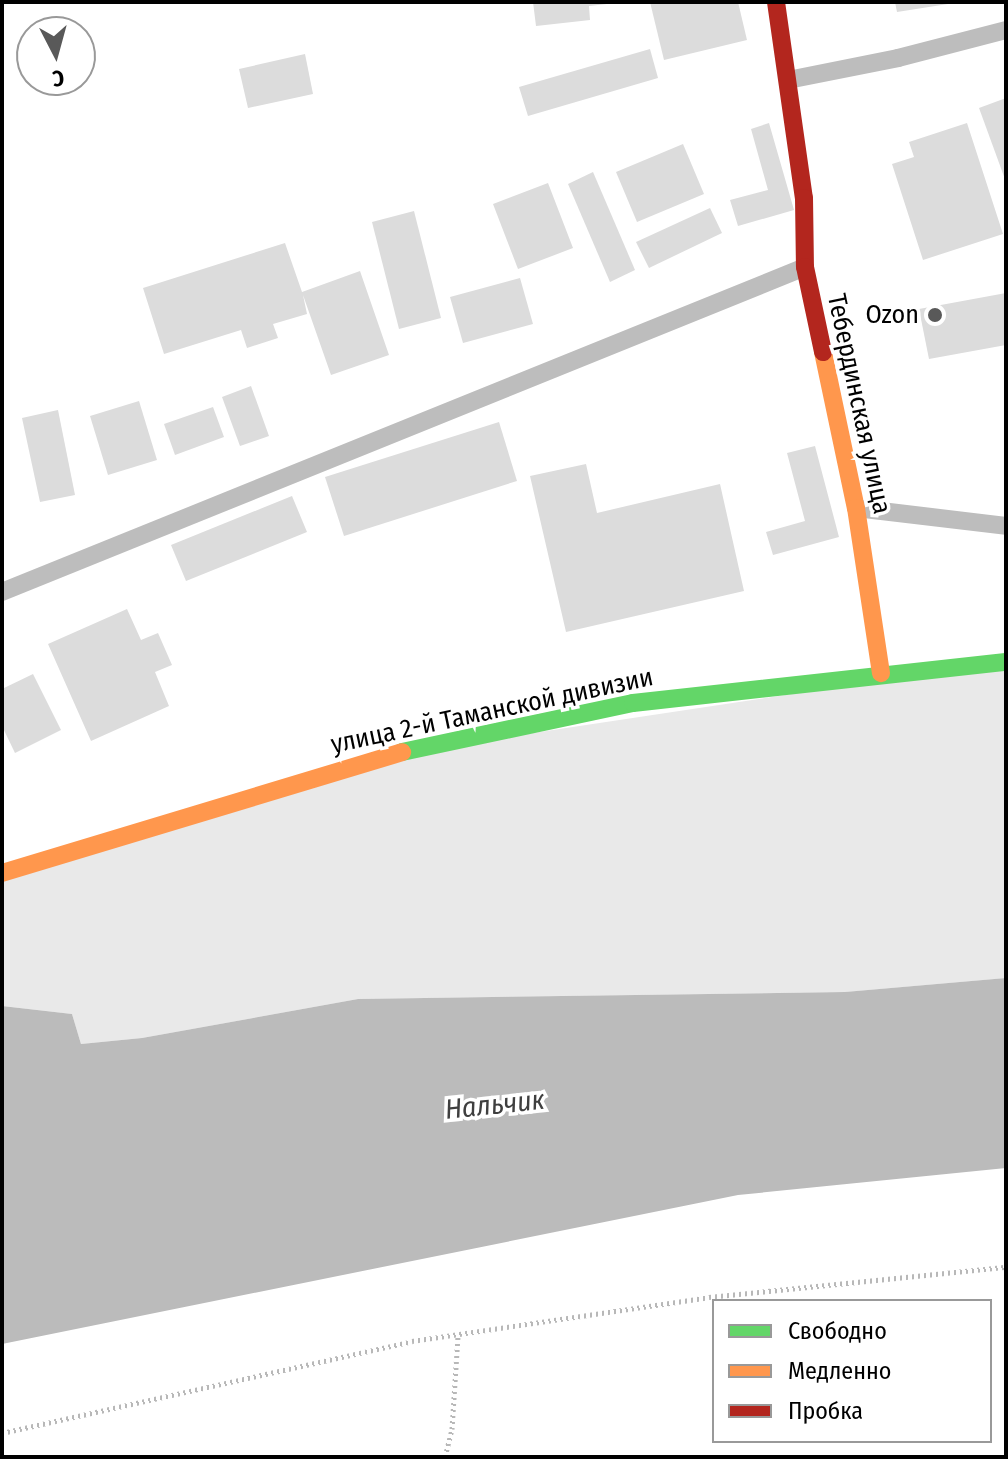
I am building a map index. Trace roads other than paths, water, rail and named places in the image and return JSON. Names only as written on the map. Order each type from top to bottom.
[{"type":"main road","name":"Тебердинская улица","points":[[776,2],[804,198],[805,267],[856,508],[881,673]]},
{"type":"main road","name":"улица 2-й Таманской дивизии","points":[[2,873],[393,754],[633,703],[881,673],[1006,662]]},
{"type":"lane","points":[[788,80],[898,58],[1006,30]]},
{"type":"lane","points":[[2,592],[805,267]]},
{"type":"lane","points":[[856,508],[1006,526]]},
{"type":"water","name":"Нальчик","points":[[1006,978],[1006,1168],[738,1195],[2,1344],[2,1006],[72,1014],[81,1044],[142,1038],[358,999],[845,992]]},
{"type":"place","name":"Ozon","points":[[935,315]]}]
